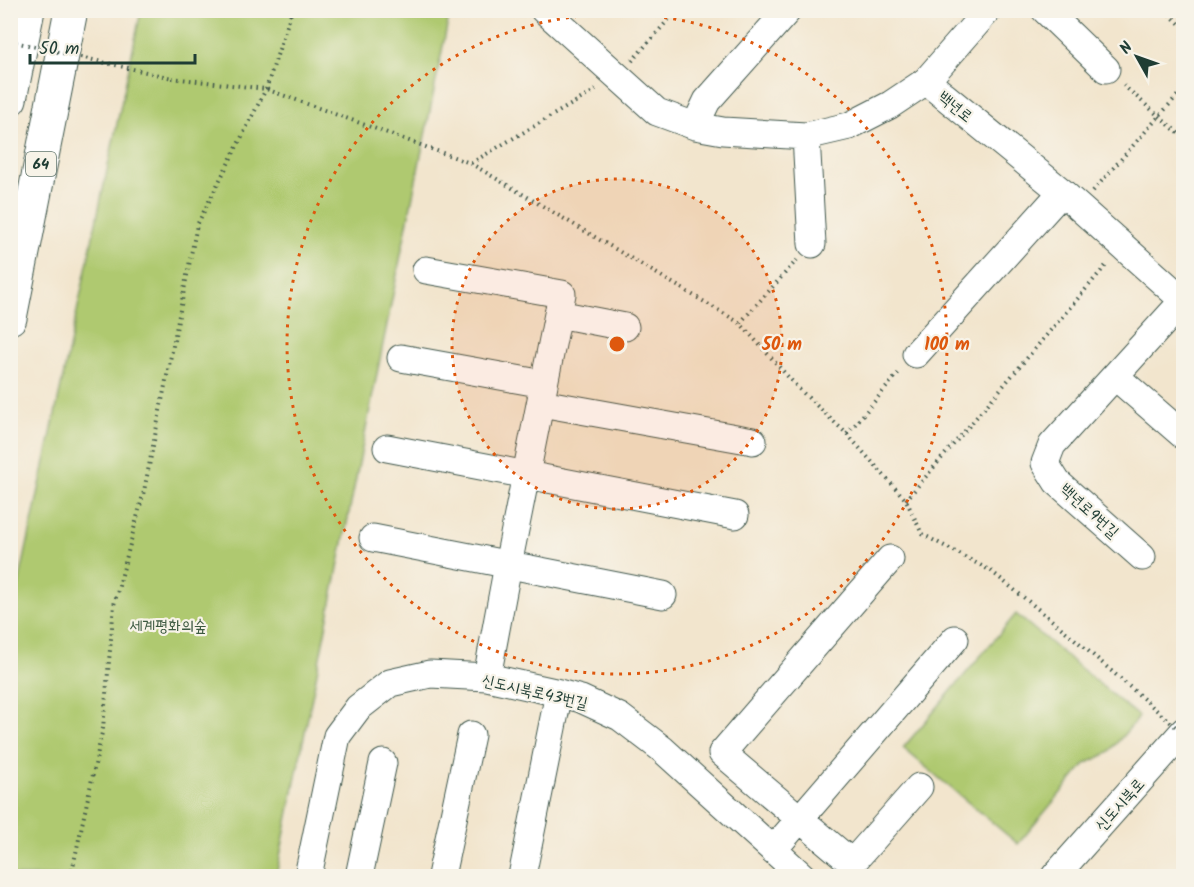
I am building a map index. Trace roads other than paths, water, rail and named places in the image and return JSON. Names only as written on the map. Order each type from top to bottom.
[{"type":"highway","points":[[10,99],[28,10]]},
{"type":"highway","name":"64","points":[[10,318],[71,10]]},
{"type":"street","points":[[695,126],[707,101],[788,10]]},
{"type":"street","points":[[926,81],[988,10]]},
{"type":"street","points":[[1045,10],[1106,69]]},
{"type":"street","name":"백년로","points":[[556,15],[657,112],[695,126],[723,131],[806,136],[849,126],[890,105],[926,81],[1070,200],[1183,300]]},
{"type":"street","points":[[806,136],[812,243]]},
{"type":"street","points":[[916,354],[1070,200]]},
{"type":"street","points":[[426,270],[562,294],[488,677]]},
{"type":"street","name":"백년로9번길","points":[[1142,557],[1057,482],[1045,463],[1052,445],[1116,377],[1183,300]]},
{"type":"street","points":[[558,314],[625,327]]},
{"type":"street","points":[[401,358],[753,441]]},
{"type":"street","points":[[1116,377],[1184,436]]},
{"type":"street","points":[[387,448],[735,515]]},
{"type":"street","points":[[373,538],[663,595]]},
{"type":"street","points":[[890,559],[722,753],[852,863],[919,787]]},
{"type":"street","points":[[773,850],[956,639]]},
{"type":"street","name":"신도시북로43번길","points":[[308,876],[336,736],[358,708],[390,683],[430,674],[488,677],[559,693],[581,699],[620,717],[662,750],[799,876]]},
{"type":"street","points":[[522,876],[559,693]]},
{"type":"street","name":"신도시북로","points":[[1055,876],[1184,732]]},
{"type":"street","points":[[441,876],[471,735]]},
{"type":"street","points":[[358,876],[383,763]]},
{"type":"park label","name":"세계평화의숲","points":[[168,625]]}]
